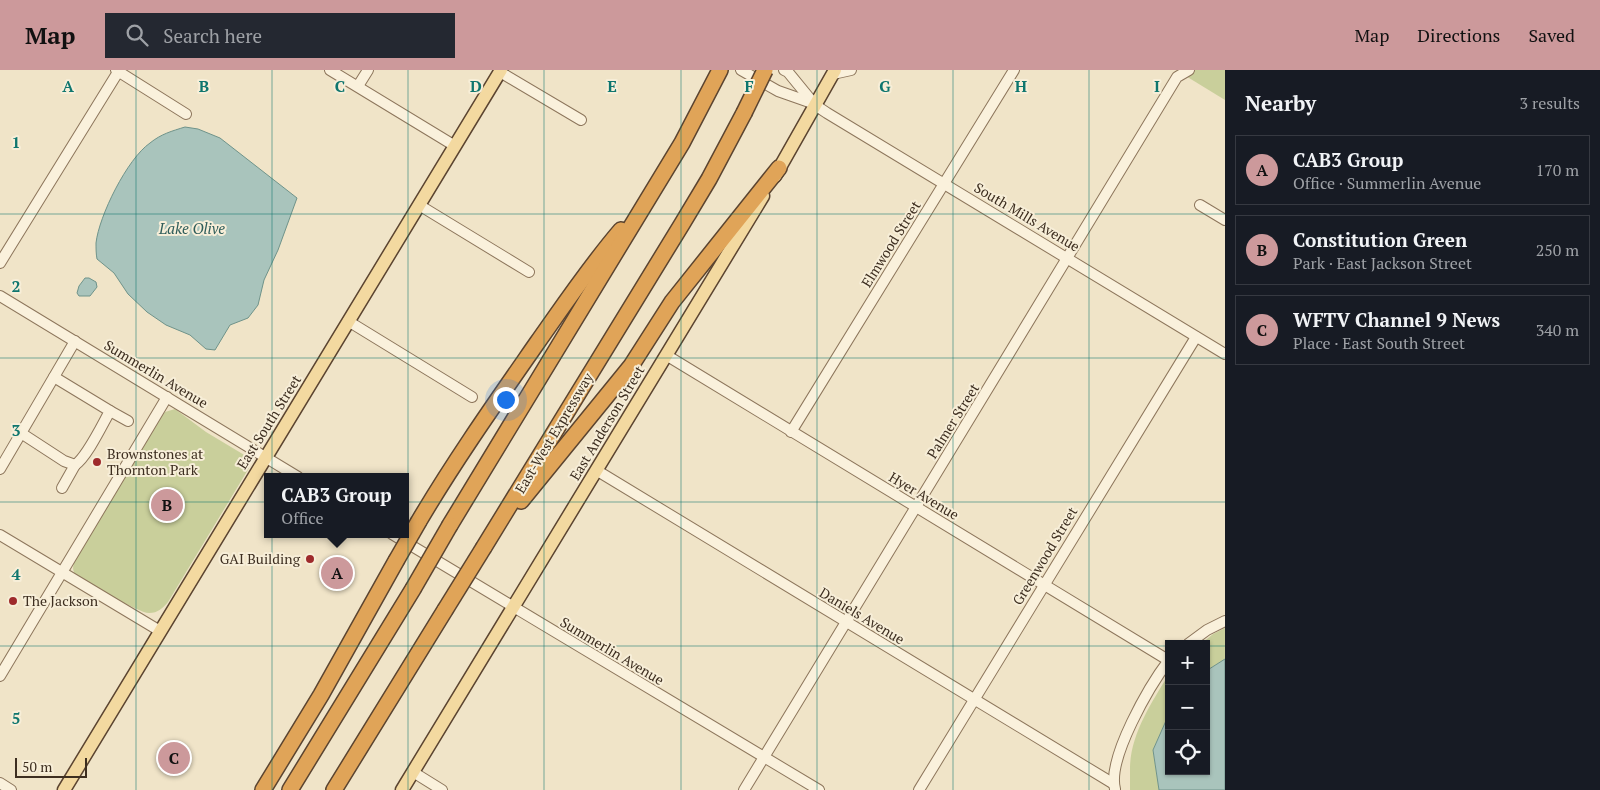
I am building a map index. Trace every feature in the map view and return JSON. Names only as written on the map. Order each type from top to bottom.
[{"type":"highway","points":[[290,790],[651,194],[709,94],[720,70]]},
{"type":"highway","name":"East-West Expressway","points":[[334,790],[709,180],[765,70]]},
{"type":"highway","points":[[484,546],[631,366],[683,288],[779,168]]},
{"type":"highway","points":[[264,790],[321,695],[396,561],[451,468],[598,257],[651,194]]},
{"type":"main road","name":"East South Street","points":[[64,790],[500,71]]},
{"type":"main road","name":"East Anderson Street","points":[[402,790],[747,224],[834,72]]},
{"type":"street","points":[[330,70],[455,146]]},
{"type":"street","points":[[358,86],[368,70]]},
{"type":"street","name":"South Mills Avenue","points":[[741,70],[778,91],[815,105],[1196,337],[1223,350]]},
{"type":"street","name":"South Mills Avenue","points":[[784,70],[788,72],[815,105]]},
{"type":"street","points":[[834,72],[851,70]]},
{"type":"street","name":"Elmwood Street","points":[[791,432],[1014,70]]},
{"type":"street","name":"Palmer Street","points":[[744,790],[1178,78],[1189,70]]},
{"type":"street","points":[[0,263],[117,71],[186,114]]},
{"type":"street","points":[[500,71],[581,120]]},
{"type":"street","points":[[419,205],[529,272]]},
{"type":"street","points":[[1200,205],[1225,220]]},
{"type":"street","name":"Summerlin Avenue","points":[[0,296],[291,473]]},
{"type":"street","points":[[348,321],[472,397]]},
{"type":"street","name":"Greenwood Street","points":[[919,790],[1196,337]]},
{"type":"street","points":[[0,469],[75,342]]},
{"type":"street","name":"Hyer Avenue","points":[[666,355],[1165,658]]},
{"type":"street","points":[[54,377],[128,421]]},
{"type":"street","points":[[0,676],[167,397]]},
{"type":"street","points":[[62,488],[75,466],[80,462],[110,411]]},
{"type":"street","points":[[21,433],[35,440],[41,447],[75,466]]},
{"type":"street","name":"Daniels Avenue","points":[[596,470],[1115,787]]},
{"type":"street","points":[[0,535],[160,630]]},
{"type":"street","name":"Summerlin Avenue","points":[[399,538],[819,790]]},
{"type":"street","points":[[1193,640],[1207,630],[1225,621]]},
{"type":"street","points":[[1115,787],[1118,758],[1130,725],[1165,665]]},
{"type":"street","points":[[413,772],[442,790]]},
{"type":"street","points":[[0,783],[12,790]]},
{"type":"green space","points":[[1176,70],[1225,70],[1225,100]]},
{"type":"green space","points":[[175,409],[206,432],[246,456],[249,468],[168,602],[160,610],[149,613],[124,603],[81,578],[73,571],[73,566],[162,416],[165,412]]},
{"type":"green space","points":[[1225,628],[1225,659],[1210,668],[1210,640],[1206,640]]},
{"type":"green space","points":[[1165,681],[1165,723],[1153,750],[1159,790],[1130,790],[1131,754],[1134,742],[1138,730]]},
{"type":"water","name":"Lake Olive","points":[[185,127],[198,129],[220,138],[297,198],[278,250],[264,280],[258,305],[248,318],[230,325],[215,350],[206,349],[190,335],[166,325],[147,312],[128,294],[114,273],[97,259],[96,243],[102,218],[132,162],[154,140]]},
{"type":"water","points":[[85,278],[96,282],[97,287],[90,296],[79,296],[77,293],[79,286]]},
{"type":"water","points":[[1225,659],[1225,790],[1159,790],[1153,750],[1165,723],[1165,775],[1210,775],[1210,668]]},
{"type":"place","name":"Brownstones at Thornton Park","points":[[97,462]]},
{"type":"place","name":"Constitution Green","points":[[167,505]]},
{"type":"place","name":"GAI Building","points":[[310,559]]},
{"type":"place","name":"CAB3 Group","points":[[337,573]]},
{"type":"place","name":"The Jackson","points":[[13,601]]},
{"type":"place","name":"WFTV Channel 9 News","points":[[174,758]]}]
